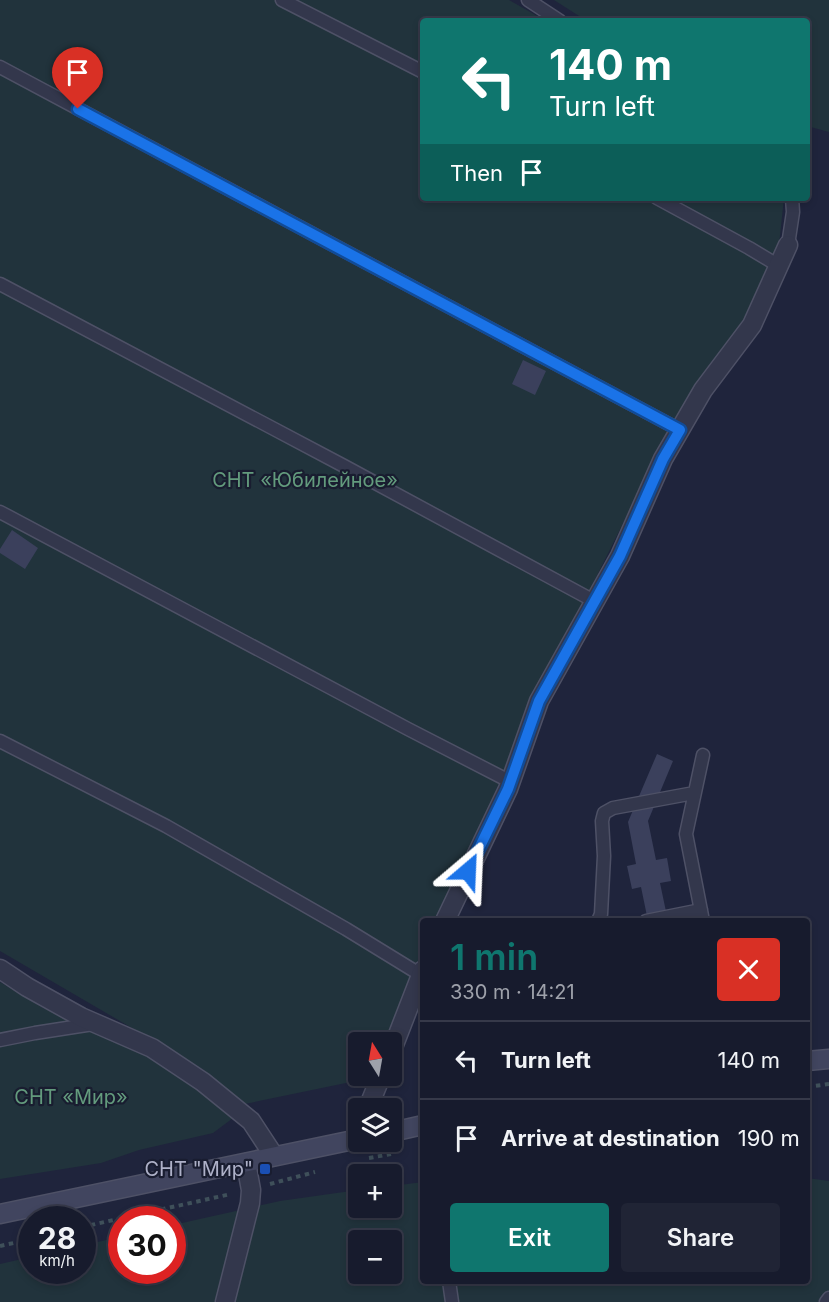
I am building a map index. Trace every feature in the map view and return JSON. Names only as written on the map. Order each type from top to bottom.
[{"type":"main road","points":[[402,1130],[420,1126]]},
{"type":"main road","points":[[0,1214],[348,1139]]},
{"type":"street","points":[[446,918],[511,782],[539,701],[620,556],[663,459],[703,390],[752,325],[789,245]]},
{"type":"street","points":[[0,969],[81,1017],[152,1048],[203,1082],[251,1121],[274,1156]]},
{"type":"street","points":[[399,1032],[420,978]]},
{"type":"street","points":[[225,1302],[250,1203],[246,1162]]},
{"type":"lane","points":[[282,0],[420,70]]},
{"type":"lane","points":[[528,0],[555,18]]},
{"type":"lane","points":[[0,67],[680,430]]},
{"type":"lane","points":[[663,201],[778,266]]},
{"type":"lane","points":[[789,245],[792,201]]},
{"type":"lane","points":[[0,284],[594,601]]},
{"type":"lane","points":[[0,512],[511,782]]},
{"type":"lane","points":[[0,741],[166,826],[420,972]]},
{"type":"lane","points":[[674,918],[702,915],[686,834],[703,754]]},
{"type":"lane","points":[[599,918],[604,856],[602,821],[604,813],[613,808],[694,793]]},
{"type":"lane","points":[[0,1040],[96,1023]]},
{"type":"lane","points":[[449,1284],[452,1302]]},
{"type":"lane","points":[[826,1302],[829,1298]]},
{"type":"path","points":[[810,1087],[829,1084]]},
{"type":"path","points":[[0,1246],[18,1242]]},
{"type":"green space","name":"СНТ «Юбилейное»","points":[[0,0],[509,0],[541,18],[420,18],[420,201],[784,201],[779,245],[748,317],[671,427],[536,698],[440,918],[420,918],[420,964],[390,1032],[348,1032],[348,1083],[240,1105],[204,1070],[0,951]]},
{"type":"green space","points":[[554,0],[829,0],[829,132],[810,127],[810,18],[582,18]]},
{"type":"green space","name":"СНТ «Мир»","points":[[0,982],[43,1008],[152,1055],[201,1087],[233,1118],[213,1133],[139,1150],[101,1163],[0,1179]]},
{"type":"green space","points":[[810,1178],[829,1181],[829,1302],[0,1302],[0,1264],[18,1260],[18,1284],[96,1284],[96,1242],[108,1240],[108,1284],[186,1284],[186,1222],[280,1201],[348,1191],[348,1218],[402,1218],[402,1185],[420,1182],[420,1284],[810,1284]]},
{"type":"building","points":[[523,360],[546,371],[535,395],[512,384]]},
{"type":"building","points":[[12,530],[38,548],[25,569],[0,553],[0,549]]},
{"type":"building","points":[[657,754],[673,761],[648,821],[656,860],[667,858],[671,881],[660,883],[667,918],[647,918],[641,887],[632,889],[627,866],[636,864],[628,822]]},
{"type":"place","name":"СНТ \"Мир\"","points":[[265,1169]]},
{"type":"route","points":[[78,109],[680,430],[663,459],[620,556],[539,701],[508,789],[468,871]]}]
